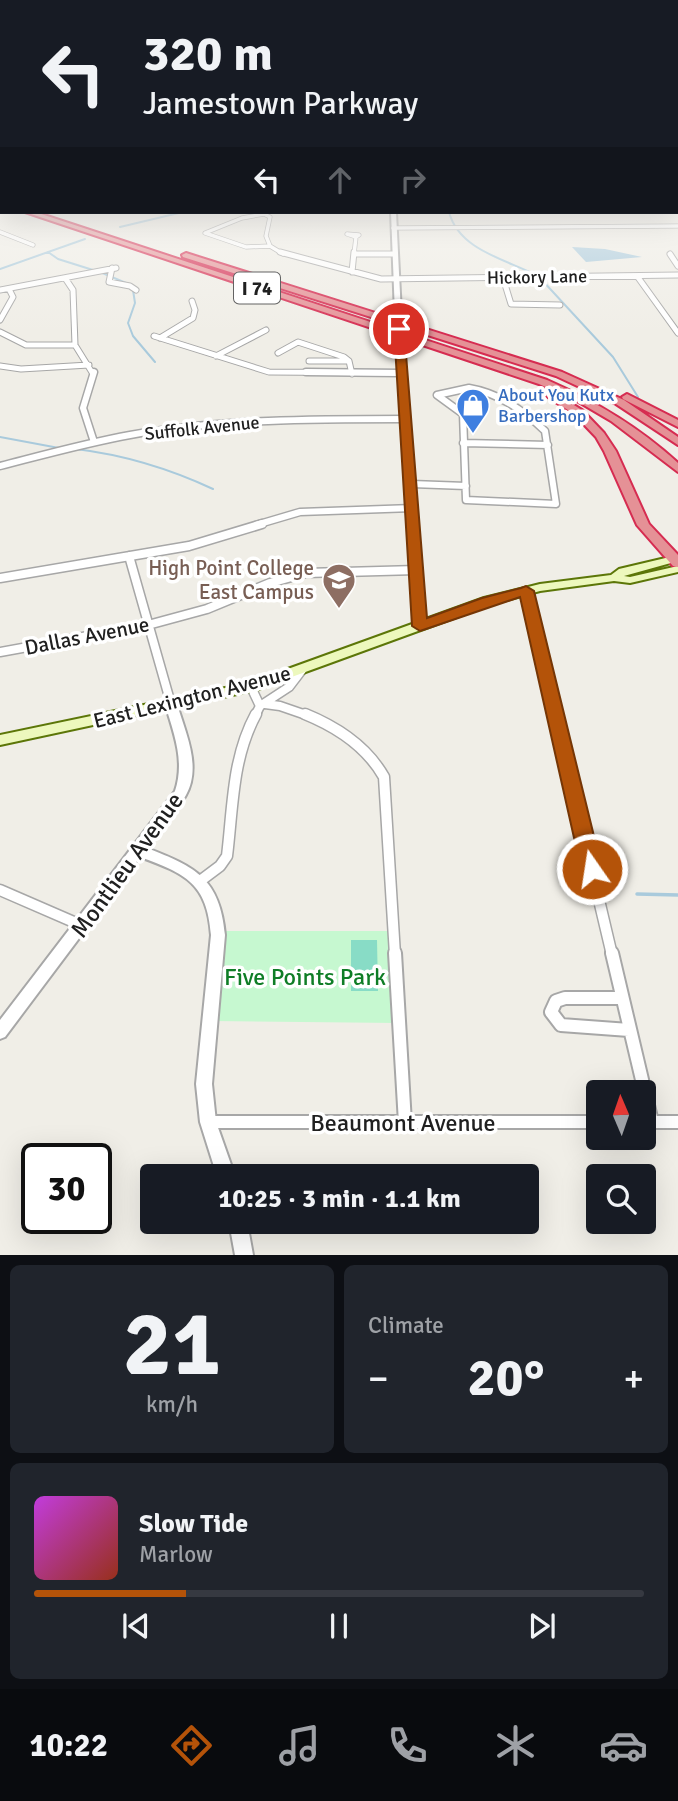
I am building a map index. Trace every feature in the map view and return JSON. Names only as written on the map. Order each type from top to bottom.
[{"type":"highway","name":"I 74","points":[[40,216],[536,379],[587,401],[638,434],[678,469]]},
{"type":"highway","name":"I 74","points":[[66,216],[510,357],[606,395],[648,419],[678,442]]},
{"type":"highway","points":[[438,346],[530,382],[578,412],[600,435],[610,451],[648,532],[677,563]]},
{"type":"highway","points":[[510,357],[602,386],[678,424]]},
{"type":"main road","name":"East Lexington Avenue","points":[[0,740],[251,687],[488,601],[526,591],[614,578],[630,580],[677,563]]},
{"type":"street","name":"Hickory Lane","points":[[257,216],[233,221],[205,233],[246,247],[270,246]]},
{"type":"street","name":"Hickory Lane","points":[[267,216],[270,217],[266,236],[270,246],[285,256],[371,278],[678,275]]},
{"type":"street","points":[[393,216],[395,279],[420,626]]},
{"type":"street","points":[[393,228],[678,226]]},
{"type":"street","points":[[0,232],[33,245]]},
{"type":"street","points":[[352,272],[356,237]]},
{"type":"street","points":[[356,254],[394,254]]},
{"type":"street","points":[[670,254],[678,266]]},
{"type":"street","points":[[0,290],[114,268],[108,282],[130,286],[136,290]]},
{"type":"street","points":[[637,276],[678,333]]},
{"type":"street","points":[[65,278],[73,289],[75,345],[94,372],[83,408],[83,417],[94,442]]},
{"type":"street","points":[[503,278],[511,304],[560,305]]},
{"type":"street","points":[[0,320],[13,297],[9,289]]},
{"type":"street","points":[[192,301],[195,310],[192,318],[157,337],[274,373],[402,373]]},
{"type":"street","points":[[216,356],[266,330]]},
{"type":"street","points":[[0,332],[15,341],[33,346],[75,345]]},
{"type":"street","points":[[278,352],[298,342],[349,361]]},
{"type":"street","points":[[309,361],[349,361]]},
{"type":"street","points":[[349,361],[352,373]]},
{"type":"street","points":[[0,366],[22,369],[89,365]]},
{"type":"street","points":[[469,388],[486,391],[545,431],[556,503],[466,500],[463,443],[463,414],[441,401],[437,395],[469,388]]},
{"type":"street","name":"Suffolk Avenue","points":[[0,466],[94,442],[174,430],[259,421],[407,419]]},
{"type":"street","points":[[463,443],[548,445]]},
{"type":"street","points":[[411,484],[466,486]]},
{"type":"street","points":[[0,578],[189,546],[300,512],[413,509]]},
{"type":"street","name":"Montlieu Avenue","points":[[0,1032],[176,802],[187,776],[187,757],[130,556]]},
{"type":"street","name":"Dallas Avenue","points":[[0,652],[148,625],[207,609],[270,583],[306,573],[323,570],[417,570]]},
{"type":"street","points":[[526,591],[639,1080]]},
{"type":"street","points":[[200,881],[220,866],[227,856],[240,747],[263,705],[283,692],[302,670]]},
{"type":"street","points":[[251,687],[263,705]]},
{"type":"street","points":[[283,692],[286,706]]},
{"type":"street","points":[[263,705],[286,706],[356,742],[377,762],[384,777],[405,1123]]},
{"type":"street","points":[[139,851],[178,866],[200,881],[214,904],[218,924],[205,1065],[208,1122],[222,1164]]},
{"type":"street","points":[[0,890],[83,926]]},
{"type":"street","points":[[622,998],[565,998],[556,1001],[551,1012],[561,1025],[629,1030]]},
{"type":"street","name":"Beaumont Avenue","points":[[208,1122],[586,1122]]},
{"type":"street","points":[[656,1122],[678,1122]]},
{"type":"street","points":[[240,1234],[244,1255]]},
{"type":"green space","name":"Five Points Park","points":[[224,931],[394,931],[397,1023],[212,1021]]},
{"type":"green space","points":[[351,940],[377,940],[378,991],[351,991]]},
{"type":"water","points":[[572,247],[605,249],[642,257],[586,262]]},
{"type":"waterway","points":[[120,227],[168,216]]},
{"type":"waterway","points":[[450,216],[462,236],[473,244],[536,275]]},
{"type":"waterway","points":[[48,252],[85,239]]},
{"type":"waterway","points":[[0,269],[48,252]]},
{"type":"waterway","points":[[48,252],[58,259],[93,270]]},
{"type":"waterway","points":[[100,272],[126,283]]},
{"type":"waterway","points":[[541,279],[613,357],[638,397]]},
{"type":"waterway","points":[[133,290],[135,303],[128,323],[133,336],[155,362]]},
{"type":"waterway","points":[[0,437],[59,448]]},
{"type":"waterway","points":[[76,449],[146,463],[213,489]]},
{"type":"waterway","points":[[637,894],[678,895]]},
{"type":"place","name":"About You Kutx Barbershop","points":[[473,435]]},
{"type":"place","name":"High Point College East Campus","points":[[339,610]]},
{"type":"route","points":[[399,329],[420,626],[488,601],[526,591],[592,869]]}]
